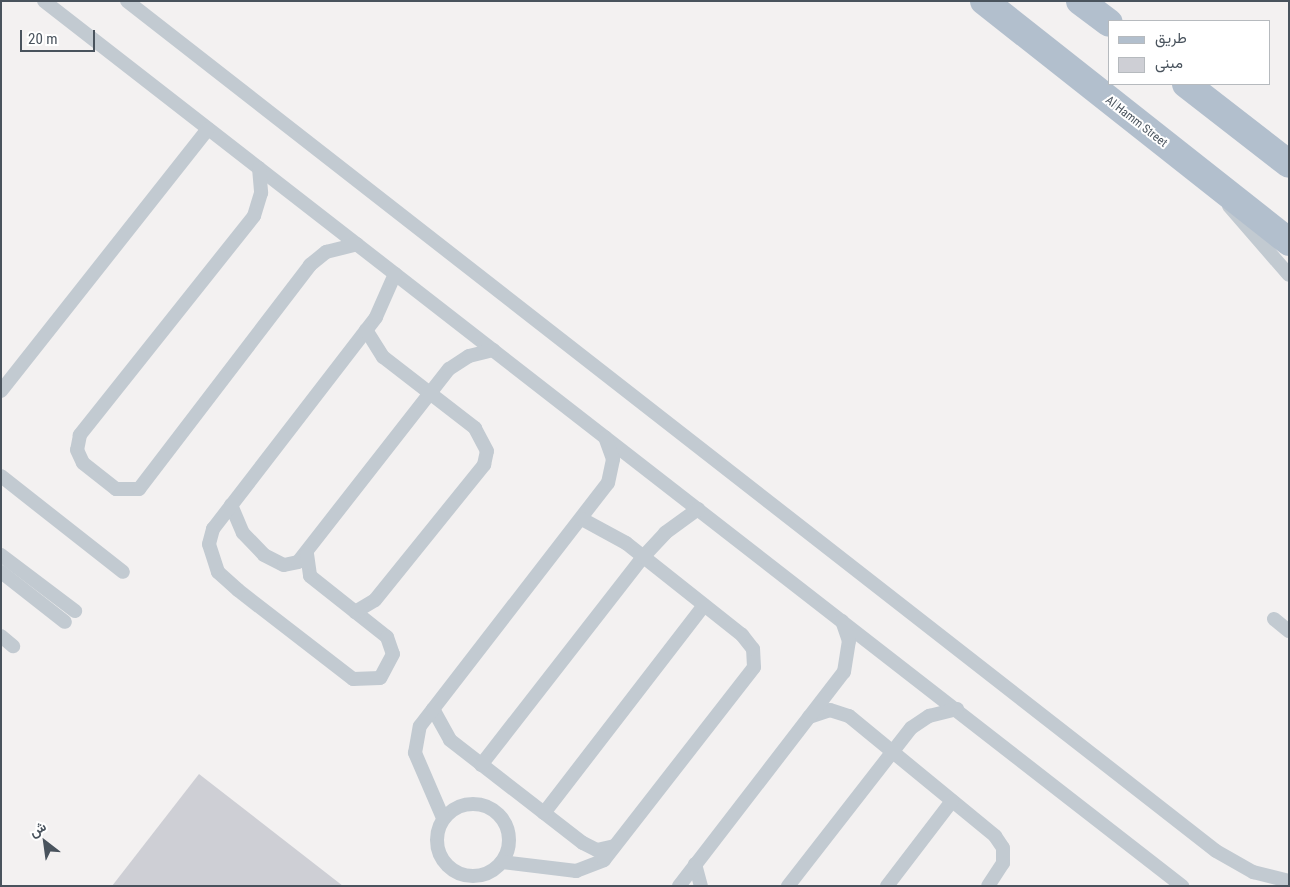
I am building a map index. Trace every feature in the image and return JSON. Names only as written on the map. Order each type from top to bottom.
[{"type":"main road","name":"Al Hamm Street","points":[[984,1],[1289,242]]},
{"type":"main road","points":[[1080,1],[1108,23]]},
{"type":"main road","points":[[1187,85],[1289,164]]},
{"type":"lane","points":[[44,1],[957,709],[1182,886]]},
{"type":"lane","points":[[127,1],[1216,851],[1253,872],[1289,881]]},
{"type":"lane","points":[[1,391],[208,129]]},
{"type":"lane","points":[[259,168],[261,193],[254,216],[80,435],[77,450],[83,463],[116,489],[139,489],[310,265],[336,248],[357,244]]},
{"type":"lane","points":[[1217,186],[1247,230],[1289,275]]},
{"type":"lane","points":[[308,554],[310,576],[355,612],[391,645],[387,672],[371,681],[353,679],[218,572],[210,552],[211,536],[231,506],[366,330],[387,300],[395,274]]},
{"type":"lane","points":[[355,612],[375,600],[484,465],[486,451],[481,435],[383,357],[366,330]]},
{"type":"lane","points":[[231,506],[243,534],[264,555],[284,565],[298,562],[308,554],[430,393],[459,361],[493,350]]},
{"type":"lane","points":[[443,818],[472,803],[488,806],[501,816],[508,830],[509,847],[502,862],[481,876],[456,873],[446,865],[436,842],[443,818],[415,753],[416,734],[433,709],[582,519],[612,472],[605,437]]},
{"type":"lane","points":[[1,476],[123,572]]},
{"type":"lane","points":[[481,765],[643,557],[665,533],[698,509]]},
{"type":"lane","points":[[502,862],[586,870],[616,846],[754,667],[749,642],[643,557],[582,519]]},
{"type":"lane","points":[[1,556],[75,611]]},
{"type":"lane","points":[[1,572],[65,622]]},
{"type":"lane","points":[[544,813],[704,605]]},
{"type":"lane","points":[[1274,619],[1289,630]]},
{"type":"lane","points":[[679,886],[848,663],[849,641],[841,620]]},
{"type":"lane","points":[[1,636],[13,646]]},
{"type":"lane","points":[[433,709],[450,740],[544,813],[590,847],[616,846]]},
{"type":"lane","points":[[788,886],[916,724],[957,709]]},
{"type":"lane","points":[[808,718],[822,711],[840,712],[952,801],[1002,848],[1003,863],[988,886]]},
{"type":"lane","points":[[887,886],[952,801]]},
{"type":"lane","points":[[695,864],[700,886]]},
{"type":"building","points":[[199,774],[343,886],[112,886]]}]
